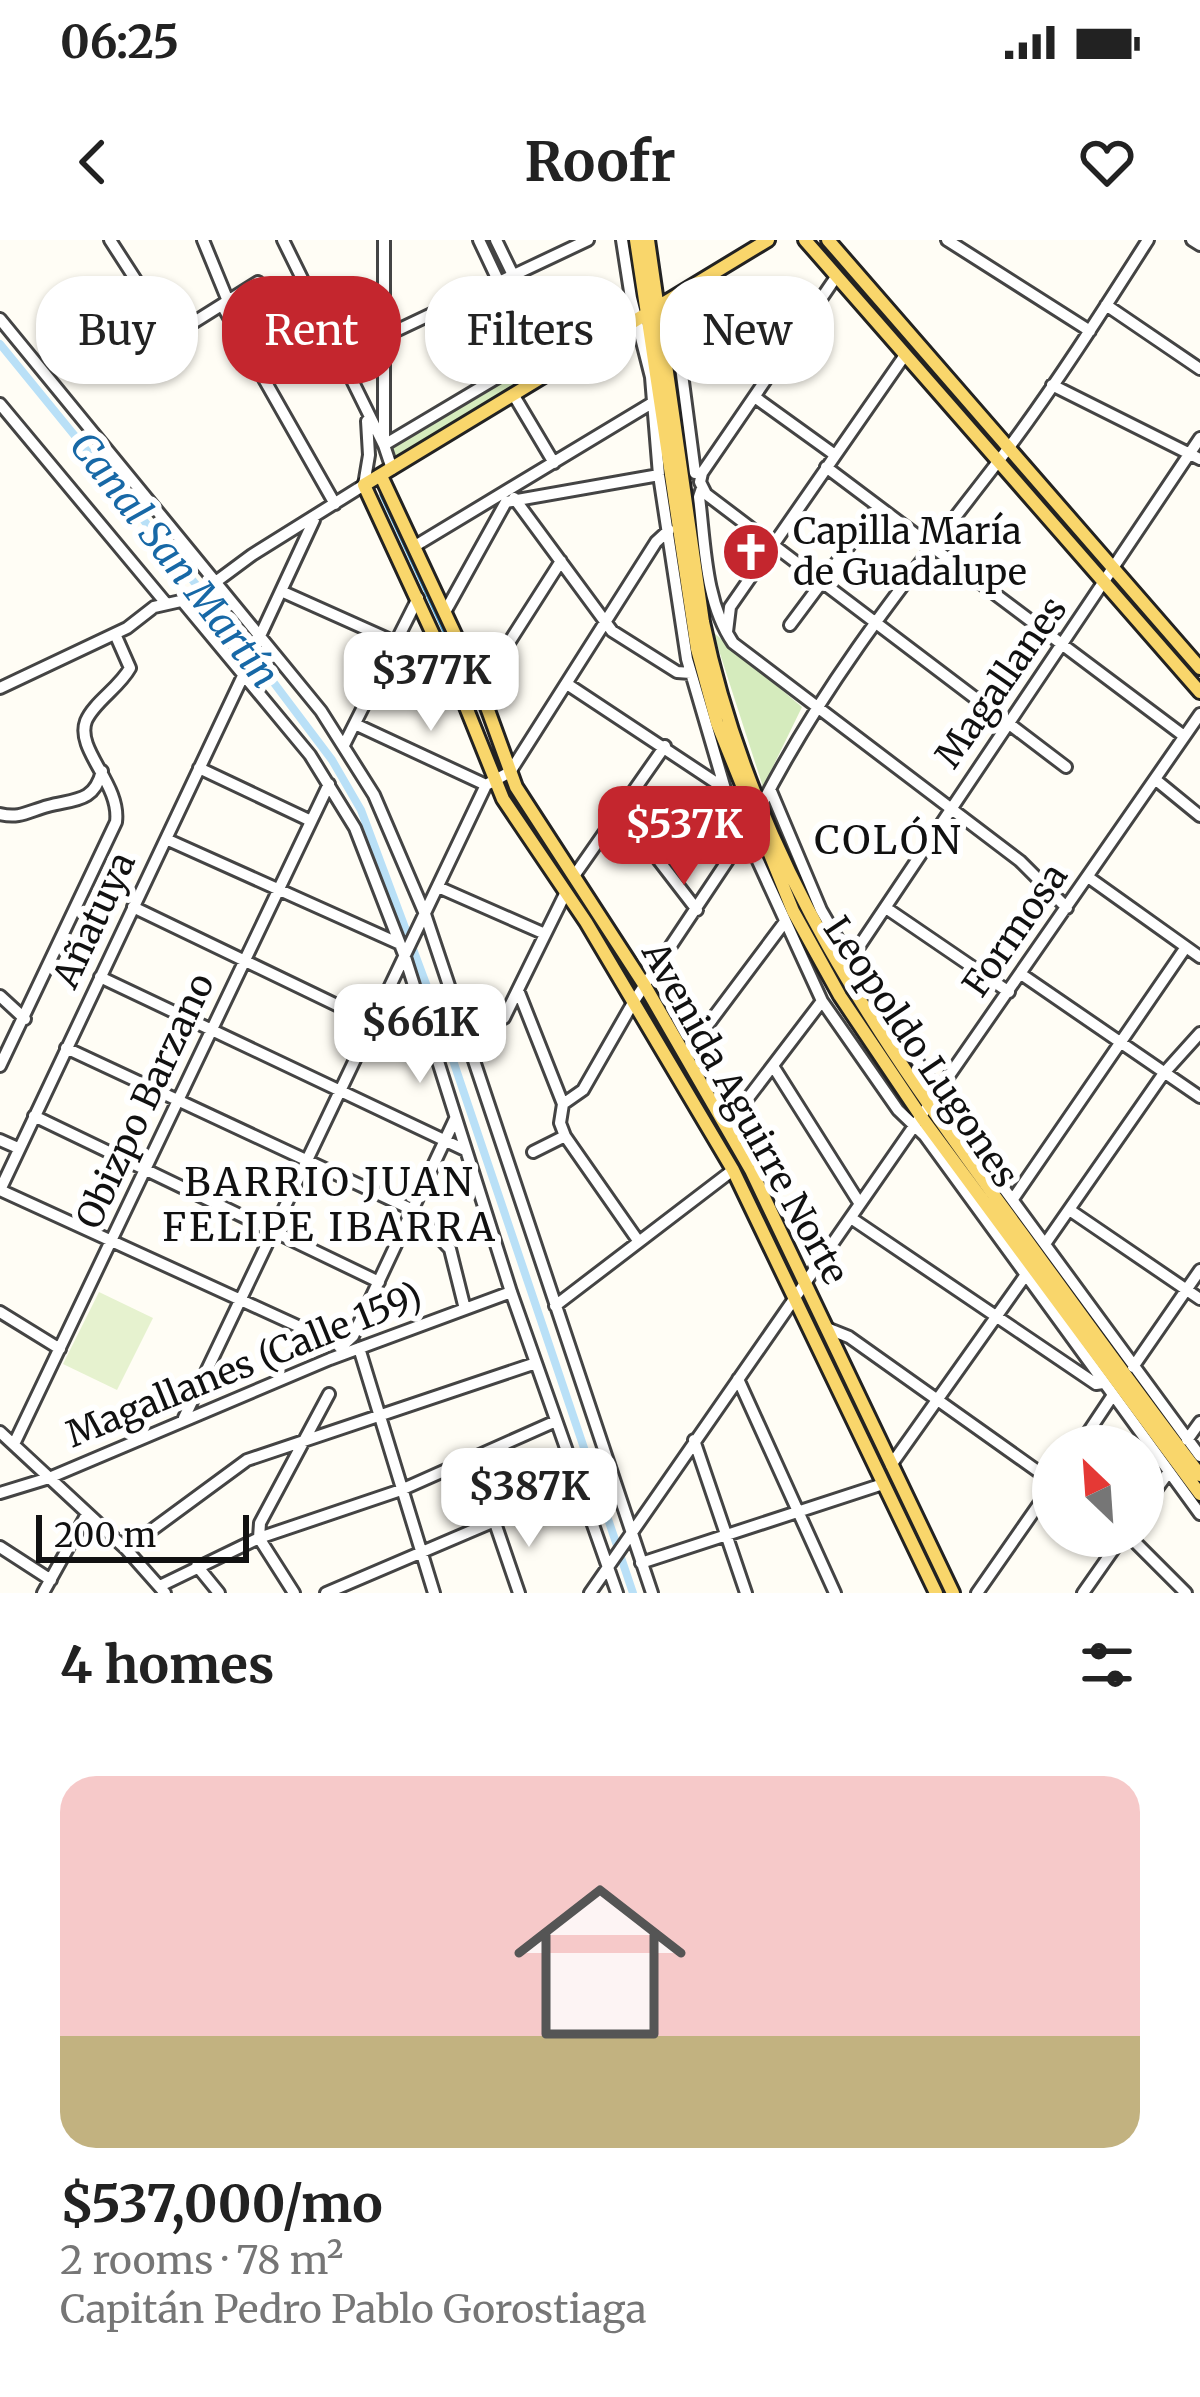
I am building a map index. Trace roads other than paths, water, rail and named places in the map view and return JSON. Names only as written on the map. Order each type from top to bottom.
[{"type":"main road","name":"Leopoldo Lugones","points":[[636,240],[693,473],[709,652],[757,813]]},
{"type":"main road","name":"Leopoldo Lugones","points":[[648,240],[697,649],[717,723],[815,954],[922,1118],[1200,1494]]},
{"type":"main road","points":[[636,320],[769,240]]},
{"type":"main road","points":[[805,240],[1200,692]]},
{"type":"main road","points":[[828,240],[1200,668]]},
{"type":"main road","points":[[364,485],[530,384]]},
{"type":"main road","name":"Avenida Aguirre Norte","points":[[386,472],[480,688],[510,772],[640,993],[800,1289],[829,1329],[953,1593]]},
{"type":"main road","name":"Avenida Aguirre Norte","points":[[364,485],[418,598],[491,783],[686,1054],[727,1127],[883,1484],[936,1593]]},
{"type":"main road","name":"Leopoldo Lugones","points":[[922,1118],[1200,1475]]},
{"type":"street","points":[[110,240],[172,336],[222,305]]},
{"type":"street","points":[[202,240],[222,295]]},
{"type":"street","points":[[283,240],[384,445]]},
{"type":"street","points":[[384,240],[384,276]]},
{"type":"street","points":[[479,240],[495,276]]},
{"type":"street","points":[[496,240],[512,275],[587,240]]},
{"type":"street","points":[[622,240],[628,276]]},
{"type":"street","points":[[947,240],[1090,331]]},
{"type":"street","points":[[563,1104],[583,1090],[640,993],[745,835],[814,708],[873,621],[1009,447],[1148,240]]},
{"type":"street","points":[[1192,240],[1200,245]]},
{"type":"street","points":[[836,277],[755,398],[693,473],[701,488],[772,544],[1066,767]]},
{"type":"street","points":[[636,300],[654,309],[651,377],[659,475],[691,673],[725,789],[784,922],[822,1001],[898,1110],[922,1118],[1025,1276],[1200,1514]]},
{"type":"street","points":[[1106,305],[1200,369]]},
{"type":"street","points":[[0,319],[213,585],[260,636],[344,745],[374,795],[424,914],[627,1538],[652,1593]]},
{"type":"street","points":[[728,635],[730,608],[904,355]]},
{"type":"street","points":[[269,384],[335,504]]},
{"type":"street","points":[[385,384],[386,472]]},
{"type":"street","points":[[384,445],[487,384]]},
{"type":"street","points":[[1052,385],[1195,456]]},
{"type":"street","points":[[513,394],[554,463]]},
{"type":"street","points":[[755,398],[835,455]]},
{"type":"street","points":[[0,404],[165,602]]},
{"type":"street","points":[[415,546],[511,495],[652,404]]},
{"type":"street","points":[[0,688],[115,634],[165,602],[189,600],[364,485],[370,455],[364,412]]},
{"type":"street","name":"Magallanes","points":[[850,960],[1007,722],[1195,456],[1200,438]]},
{"type":"street","points":[[826,467],[1184,736]]},
{"type":"street","points":[[445,612],[511,495],[659,475]]},
{"type":"street","points":[[701,488],[698,497],[714,604],[728,635],[814,708],[1020,861],[1067,908]]},
{"type":"street","points":[[511,495],[605,623],[677,672],[691,673]]},
{"type":"street","points":[[790,625],[878,507]]},
{"type":"street","points":[[260,636],[316,515]]},
{"type":"street","points":[[184,1418],[491,783],[510,772],[656,542],[669,530]]},
{"type":"street","points":[[480,688],[561,561]]},
{"type":"street","points":[[281,591],[395,642]]},
{"type":"street","points":[[344,745],[418,598]]},
{"type":"street","points":[[189,600],[243,676],[284,721],[355,828],[405,957],[556,1421],[612,1562],[616,1593]]},
{"type":"street","points":[[0,1066],[116,822],[117,802],[85,741],[87,717],[130,668],[115,634]]},
{"type":"street","name":"Añatuya","points":[[0,1190],[243,676]]},
{"type":"street","points":[[567,684],[725,789]]},
{"type":"street","name":"Formosa","points":[[590,1593],[1200,714]]},
{"type":"street","points":[[357,725],[491,783]]},
{"type":"street","points":[[574,877],[665,746]]},
{"type":"street","points":[[199,768],[310,821]]},
{"type":"street","points":[[0,814],[22,817],[44,807],[78,803],[99,785],[102,772]]},
{"type":"street","points":[[1156,780],[1200,816]]},
{"type":"street","name":"Obizpo Barzano","points":[[14,1444],[329,784]]},
{"type":"street","points":[[770,789],[821,910],[850,960],[1013,1199],[1200,1456]]},
{"type":"street","points":[[620,810],[697,910]]},
{"type":"street","points":[[166,839],[400,944]]},
{"type":"street","points":[[1088,877],[1200,957]]},
{"type":"street","points":[[438,886],[545,934]]},
{"type":"street","points":[[504,1018],[566,892]]},
{"type":"street","points":[[133,907],[374,1023]]},
{"type":"street","points":[[886,908],[1009,992]]},
{"type":"street","points":[[686,1054],[784,922]]},
{"type":"street","points":[[1013,1199],[1186,946]]},
{"type":"street","points":[[1021,974],[1200,1097]]},
{"type":"street","points":[[100,977],[465,1150]]},
{"type":"street","points":[[518,990],[563,1104],[560,1123],[566,1136],[639,1242]]},
{"type":"street","points":[[0,996],[25,1019]]},
{"type":"street","points":[[727,1127],[822,1001]]},
{"type":"street","points":[[1045,1244],[1164,1073],[1200,1033]]},
{"type":"street","points":[[66,1048],[412,1210],[450,1249],[465,1309]]},
{"type":"street","points":[[773,1066],[860,1204]]},
{"type":"street","points":[[34,1116],[379,1282]]},
{"type":"street","points":[[0,1190],[343,1350],[455,1119]]},
{"type":"street","points":[[533,1152],[566,1136]]},
{"type":"street","points":[[0,1140],[18,1148]]},
{"type":"street","points":[[555,1306],[733,1170]]},
{"type":"street","points":[[1071,1211],[1200,1299]]},
{"type":"street","points":[[851,1218],[1096,1384],[1104,1383]]},
{"type":"street","points":[[1133,1367],[1200,1270]]},
{"type":"street","points":[[891,1465],[1025,1276]]},
{"type":"street","name":"Magallanes (Calle 159)","points":[[0,1493],[49,1478],[343,1350],[511,1292]]},
{"type":"street","points":[[0,1312],[60,1349]]},
{"type":"street","points":[[829,1329],[849,1337],[1032,1468]]},
{"type":"street","points":[[358,1348],[434,1593]]},
{"type":"street","points":[[126,1549],[247,1460],[536,1363]]},
{"type":"street","points":[[738,1379],[835,1593]]},
{"type":"street","points":[[293,1593],[259,1538],[260,1523],[329,1394]]},
{"type":"street","points":[[1093,1425],[1113,1395]]},
{"type":"street","points":[[0,1432],[126,1549],[162,1590],[197,1565],[259,1538],[401,1490],[556,1421]]},
{"type":"street","points":[[1187,1440],[1200,1422]]},
{"type":"street","points":[[694,1440],[746,1593]]},
{"type":"street","points":[[1164,1479],[1168,1473]]},
{"type":"street","points":[[641,1563],[883,1484]]},
{"type":"street","points":[[326,1593],[579,1485]]},
{"type":"street","points":[[977,1593],[1032,1513]]},
{"type":"street","points":[[43,1593],[88,1514]]},
{"type":"street","points":[[495,1523],[520,1593]]},
{"type":"street","points":[[0,1547],[51,1580]]},
{"type":"street","points":[[1083,1593],[1110,1557]]},
{"type":"street","points":[[1148,1557],[1186,1593]]},
{"type":"street","points":[[197,1565],[219,1593]]},
{"type":"waterway","name":"Canal San Martín","points":[[0,344],[247,647],[332,760],[361,810],[438,1016],[633,1593]]},
{"type":"waterway","points":[[381,495],[486,722]]},
{"type":"waterway","points":[[509,785],[637,990]]},
{"type":"waterway","points":[[642,998],[749,1183],[798,1284]]},
{"type":"waterway","points":[[803,1293],[944,1593]]},
{"type":"place","name":"Capilla María de Guadalupe","points":[[751,552]]},
{"type":"district","name":"COLÓN","points":[[889,840]]},
{"type":"district","name":"BARRIO JUAN FELIPE IBARRA","points":[[330,1204]]}]
